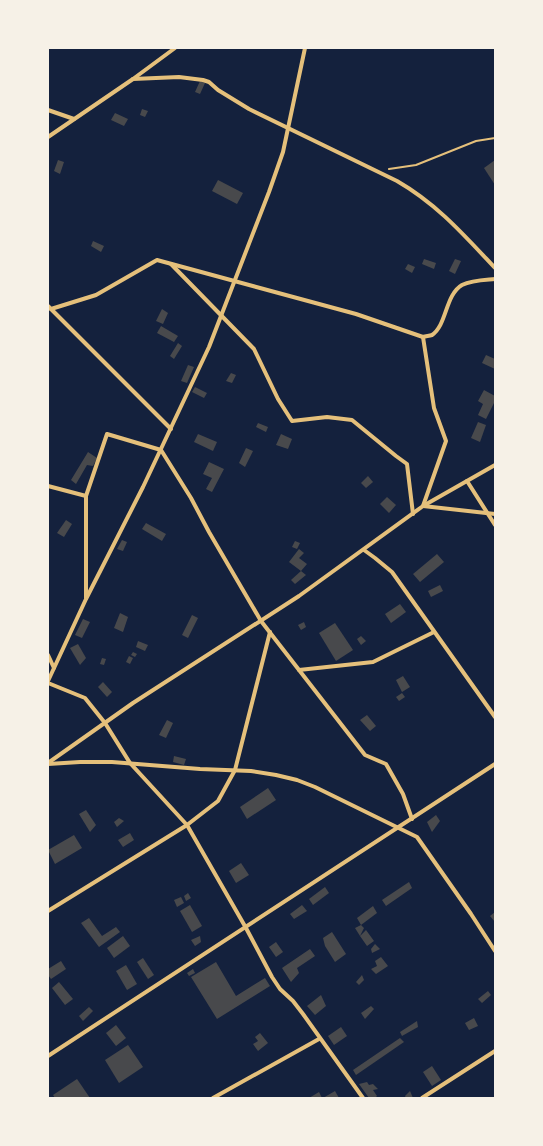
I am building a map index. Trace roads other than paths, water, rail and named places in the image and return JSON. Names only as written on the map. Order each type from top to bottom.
[{"type":"street","points":[[48,137],[133,80],[175,48]]},
{"type":"street","points":[[305,48],[280,158],[209,347],[144,487],[86,599],[48,682],[85,698],[105,723],[130,763],[187,825],[246,928],[272,977],[280,989],[293,1001],[363,1098]]},
{"type":"street","points":[[133,80],[179,77],[209,82],[218,90],[249,109],[404,186],[434,206],[456,226],[495,268]]},
{"type":"street","points":[[48,110],[74,119]]},
{"type":"street","points":[[170,429],[50,308],[96,295],[158,260],[234,282],[356,314],[423,337],[431,336],[437,330],[453,295],[460,286],[470,282],[495,279]]},
{"type":"street","points":[[170,264],[254,349],[278,399],[292,421],[327,418],[352,420],[407,464],[413,514]]},
{"type":"street","points":[[423,337],[434,408],[446,441],[423,506]]},
{"type":"street","points":[[86,599],[86,496],[107,434],[161,450],[191,498],[261,621],[365,755],[386,764],[402,794],[412,819]]},
{"type":"street","points":[[48,764],[105,723],[299,596],[423,506],[495,465]]},
{"type":"street","points":[[467,481],[494,523]]},
{"type":"street","points":[[48,486],[86,496]]},
{"type":"street","points":[[423,506],[495,514]]},
{"type":"street","points":[[364,550],[392,572],[495,717]]},
{"type":"street","points":[[48,911],[187,825],[218,801],[235,770],[270,632]]},
{"type":"street","points":[[299,670],[373,662],[434,632]]},
{"type":"street","points":[[48,655],[54,668]]},
{"type":"street","points":[[48,764],[80,762],[130,763],[200,769],[235,770],[276,774],[315,787],[417,837],[495,951]]},
{"type":"street","points":[[48,1056],[495,764]]},
{"type":"street","points":[[213,1098],[319,1039]]},
{"type":"street","points":[[422,1098],[495,1051]]}]
